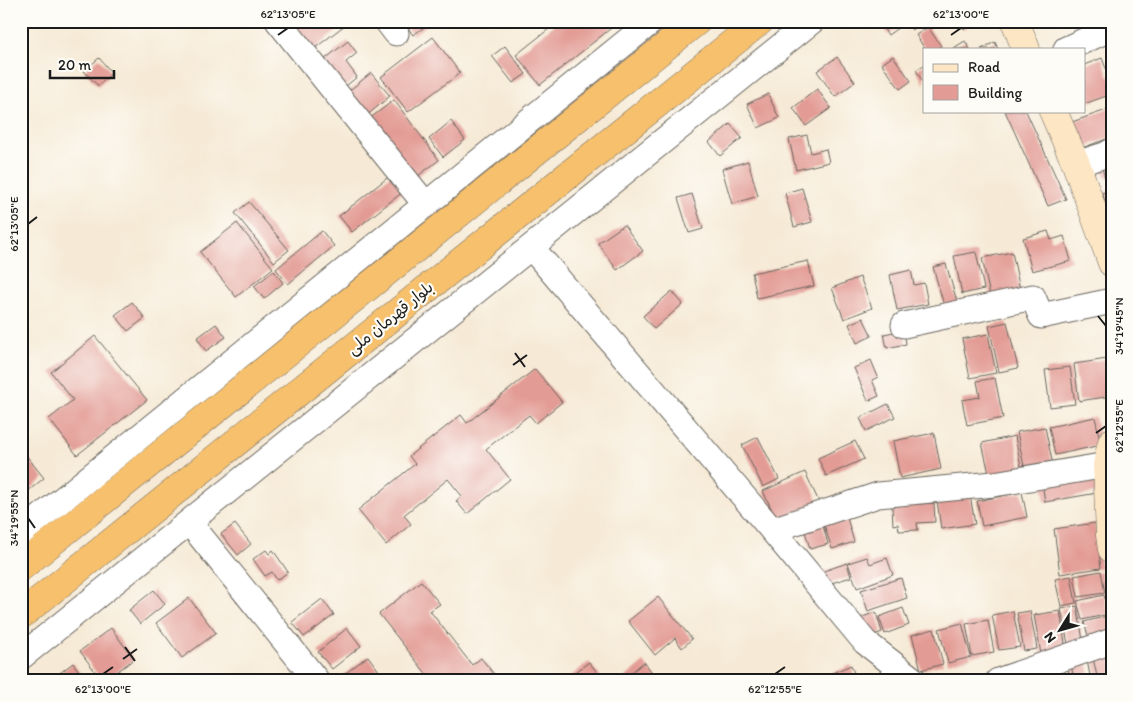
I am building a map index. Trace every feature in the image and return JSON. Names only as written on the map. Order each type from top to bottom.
[{"type":"highway","points":[[21,567],[696,21]]},
{"type":"highway","name":"بلوار قهرمان ملی","points":[[21,615],[760,21]]},
{"type":"street","points":[[278,21],[426,205]]},
{"type":"street","points":[[21,533],[652,21]]},
{"type":"street","points":[[21,657],[812,21]]},
{"type":"street","points":[[1015,21],[1026,48]]},
{"type":"street","points":[[1068,48],[1112,28]]},
{"type":"street","points":[[1053,112],[1076,164],[1112,263]]},
{"type":"street","points":[[1076,164],[1112,151]]},
{"type":"street","points":[[532,247],[865,642],[915,681]]},
{"type":"street","points":[[904,325],[1033,296],[1041,316],[1112,301]]},
{"type":"street","points":[[772,530],[878,495],[994,484],[1109,453],[1111,540]]},
{"type":"street","points":[[190,522],[317,681]]},
{"type":"street","points":[[998,681],[1112,641]]},
{"type":"building","points":[[287,21],[350,21],[310,52]]},
{"type":"building","points":[[403,21],[433,21],[413,35]]},
{"type":"building","points":[[559,21],[620,21],[540,85],[516,55]]},
{"type":"building","points":[[878,21],[899,21],[902,25],[888,35]]},
{"type":"building","points":[[905,21],[923,21],[912,30]]},
{"type":"building","points":[[959,21],[976,21],[964,29]]},
{"type":"building","points":[[928,27],[941,46],[938,48],[924,48],[916,35]]},
{"type":"building","points":[[433,37],[460,73],[408,112],[381,77]]},
{"type":"building","points":[[348,41],[357,53],[346,62],[357,77],[341,90],[320,63]]},
{"type":"building","points":[[965,41],[969,48],[954,48]]},
{"type":"building","points":[[995,42],[998,48],[983,48]]},
{"type":"building","points":[[505,46],[526,74],[513,83],[492,56]]},
{"type":"building","points":[[893,56],[911,81],[900,89],[882,64]]},
{"type":"building","points":[[837,57],[855,82],[835,97],[817,71]]},
{"type":"building","points":[[99,58],[112,73],[98,86],[84,71]]},
{"type":"building","points":[[1102,58],[1112,84],[1112,94],[1086,103],[1086,64]]},
{"type":"building","points":[[923,66],[923,82],[916,70]]},
{"type":"building","points":[[371,73],[390,96],[364,118],[345,94]]},
{"type":"building","points":[[817,89],[831,108],[806,126],[793,108]]},
{"type":"building","points":[[768,94],[779,118],[758,128],[747,104]]},
{"type":"building","points":[[394,100],[439,160],[414,179],[369,119]]},
{"type":"building","points":[[1112,108],[1112,137],[1082,148],[1072,122]]},
{"type":"building","points":[[1005,112],[1026,112],[1066,199],[1048,206]]},
{"type":"building","points":[[451,121],[465,140],[443,157],[429,139]]},
{"type":"building","points":[[730,124],[742,138],[720,156],[709,142]]},
{"type":"building","points":[[807,135],[811,153],[826,149],[829,162],[796,170],[789,139]]},
{"type":"building","points":[[1112,157],[1112,176],[1105,178],[1100,161]]},
{"type":"building","points":[[748,161],[758,196],[732,204],[722,169]]},
{"type":"building","points":[[391,175],[404,191],[352,232],[339,216]]},
{"type":"building","points":[[802,188],[812,222],[794,227],[785,193]]},
{"type":"building","points":[[1112,189],[1112,210],[1109,211],[1102,193]]},
{"type":"building","points":[[692,194],[703,229],[689,233],[678,198]]},
{"type":"building","points":[[249,202],[289,250],[274,262],[235,213]]},
{"type":"building","points":[[237,223],[273,268],[236,297],[200,252]]},
{"type":"building","points":[[624,225],[643,251],[617,270],[598,243]]},
{"type":"building","points":[[322,231],[334,246],[288,284],[276,269]]},
{"type":"building","points":[[1048,231],[1051,240],[1064,236],[1071,261],[1032,271],[1023,238]]},
{"type":"building","points":[[976,252],[984,289],[962,294],[954,256]]},
{"type":"building","points":[[1012,252],[1021,294],[991,300],[982,258]]},
{"type":"building","points":[[808,261],[814,286],[757,298],[752,273]]},
{"type":"building","points":[[946,264],[958,305],[945,309],[933,267]]},
{"type":"building","points":[[911,270],[914,285],[924,283],[928,304],[897,310],[890,275]]},
{"type":"building","points":[[274,271],[283,283],[264,299],[254,286]]},
{"type":"building","points":[[860,277],[872,308],[844,319],[832,288]]},
{"type":"building","points":[[672,291],[683,304],[654,329],[643,316]]},
{"type":"building","points":[[132,302],[145,318],[128,331],[115,315]]},
{"type":"building","points":[[863,318],[872,336],[857,343],[849,324]]},
{"type":"building","points":[[1007,322],[1018,368],[999,372],[989,326]]},
{"type":"building","points":[[216,324],[226,337],[206,351],[197,338]]},
{"type":"building","points":[[904,330],[906,344],[887,348],[884,334]]},
{"type":"building","points":[[988,334],[996,373],[970,378],[962,339]]},
{"type":"building","points":[[95,336],[147,400],[77,455],[49,419],[73,400],[51,372]]},
{"type":"building","points":[[1107,359],[1112,396],[1079,401],[1074,364]]},
{"type":"building","points":[[871,360],[878,377],[872,380],[879,396],[868,401],[854,368]]},
{"type":"building","points":[[1070,367],[1075,404],[1050,407],[1045,370]]},
{"type":"building","points":[[535,369],[562,402],[536,423],[529,415],[486,449],[510,479],[467,514],[456,501],[462,496],[448,479],[404,515],[411,524],[386,545],[358,510],[415,464],[409,456],[461,415],[467,423]]},
{"type":"building","points":[[995,378],[1003,418],[967,425],[962,400],[980,397],[977,381]]},
{"type":"building","points":[[888,404],[895,417],[866,431],[860,418]]},
{"type":"building","points":[[1095,417],[1101,445],[1055,455],[1049,427]]},
{"type":"building","points":[[1045,427],[1054,470],[1026,476],[1017,432]]},
{"type":"building","points":[[934,433],[941,469],[900,478],[893,441]]},
{"type":"building","points":[[1015,436],[1022,471],[990,478],[982,443]]},
{"type":"building","points":[[758,437],[779,479],[763,487],[742,445]]},
{"type":"building","points":[[855,441],[864,459],[826,476],[818,458]]},
{"type":"building","points":[[21,449],[44,478],[22,496],[21,494]]},
{"type":"building","points":[[805,472],[819,502],[777,521],[763,491]]},
{"type":"building","points":[[1094,474],[1097,493],[1045,502],[1042,482]]},
{"type":"building","points":[[1022,492],[1027,517],[982,526],[977,501]]},
{"type":"building","points":[[970,495],[975,524],[941,529],[937,500]]},
{"type":"building","points":[[934,503],[935,522],[917,523],[918,530],[899,531],[898,524],[893,525],[892,506]]},
{"type":"building","points":[[845,511],[854,542],[832,549],[822,519]]},
{"type":"building","points":[[821,518],[828,544],[810,549],[803,524]]},
{"type":"building","points":[[1095,523],[1101,568],[1060,574],[1054,529]]},
{"type":"building","points":[[235,524],[251,544],[238,555],[221,534]]},
{"type":"building","points":[[266,550],[269,554],[273,550],[288,572],[277,580],[272,572],[265,576],[253,559]]},
{"type":"building","points":[[867,557],[870,564],[887,558],[893,575],[857,588],[848,563]]},
{"type":"building","points":[[847,563],[851,577],[825,585],[821,572]]},
{"type":"building","points":[[1101,571],[1105,593],[1078,597],[1074,576]]},
{"type":"building","points":[[1071,576],[1076,603],[1061,606],[1055,579]]},
{"type":"building","points":[[901,578],[907,598],[868,611],[861,590]]},
{"type":"building","points":[[421,581],[440,604],[430,611],[472,665],[481,658],[494,674],[486,681],[432,681],[379,614]]},
{"type":"building","points":[[154,590],[165,604],[140,624],[129,610]]},
{"type":"building","points":[[1104,595],[1109,614],[1082,620],[1077,601]]},
{"type":"building","points":[[658,597],[692,639],[682,648],[675,638],[655,655],[628,621]]},
{"type":"building","points":[[189,598],[216,633],[182,658],[156,623]]},
{"type":"building","points":[[322,599],[334,615],[304,637],[292,622]]},
{"type":"building","points":[[1077,606],[1084,646],[1069,649],[1061,609]]},
{"type":"building","points":[[903,608],[909,625],[885,634],[879,617]]},
{"type":"building","points":[[1013,611],[1020,647],[999,650],[992,615]]},
{"type":"building","points":[[1030,611],[1037,649],[1024,651],[1017,613]]},
{"type":"building","points":[[1060,611],[1066,650],[1041,654],[1034,615]]},
{"type":"building","points":[[876,612],[882,632],[867,638],[860,618]]},
{"type":"building","points":[[1111,615],[1112,636],[1090,643],[1084,622]]},
{"type":"building","points":[[988,620],[994,652],[972,656],[966,624]]},
{"type":"building","points":[[962,623],[971,657],[948,663],[939,629]]},
{"type":"building","points":[[111,628],[134,659],[105,681],[102,681],[80,651]]},
{"type":"building","points":[[347,628],[361,646],[332,669],[318,652]]},
{"type":"building","points":[[934,629],[943,664],[921,670],[912,635]]},
{"type":"building","points":[[1112,654],[1112,681],[1098,681],[1093,658]]},
{"type":"building","points":[[1086,655],[1091,681],[1074,681],[1070,658]]},
{"type":"building","points":[[368,656],[382,675],[374,681],[339,681],[338,679]]},
{"type":"building","points":[[589,662],[604,681],[564,681]]},
{"type":"building","points":[[644,662],[659,681],[621,681]]},
{"type":"building","points":[[73,663],[86,681],[49,681]]},
{"type":"building","points":[[851,665],[857,681],[831,681],[828,675]]},
{"type":"building","points":[[1068,670],[1072,681],[1051,681],[1050,676]]}]
